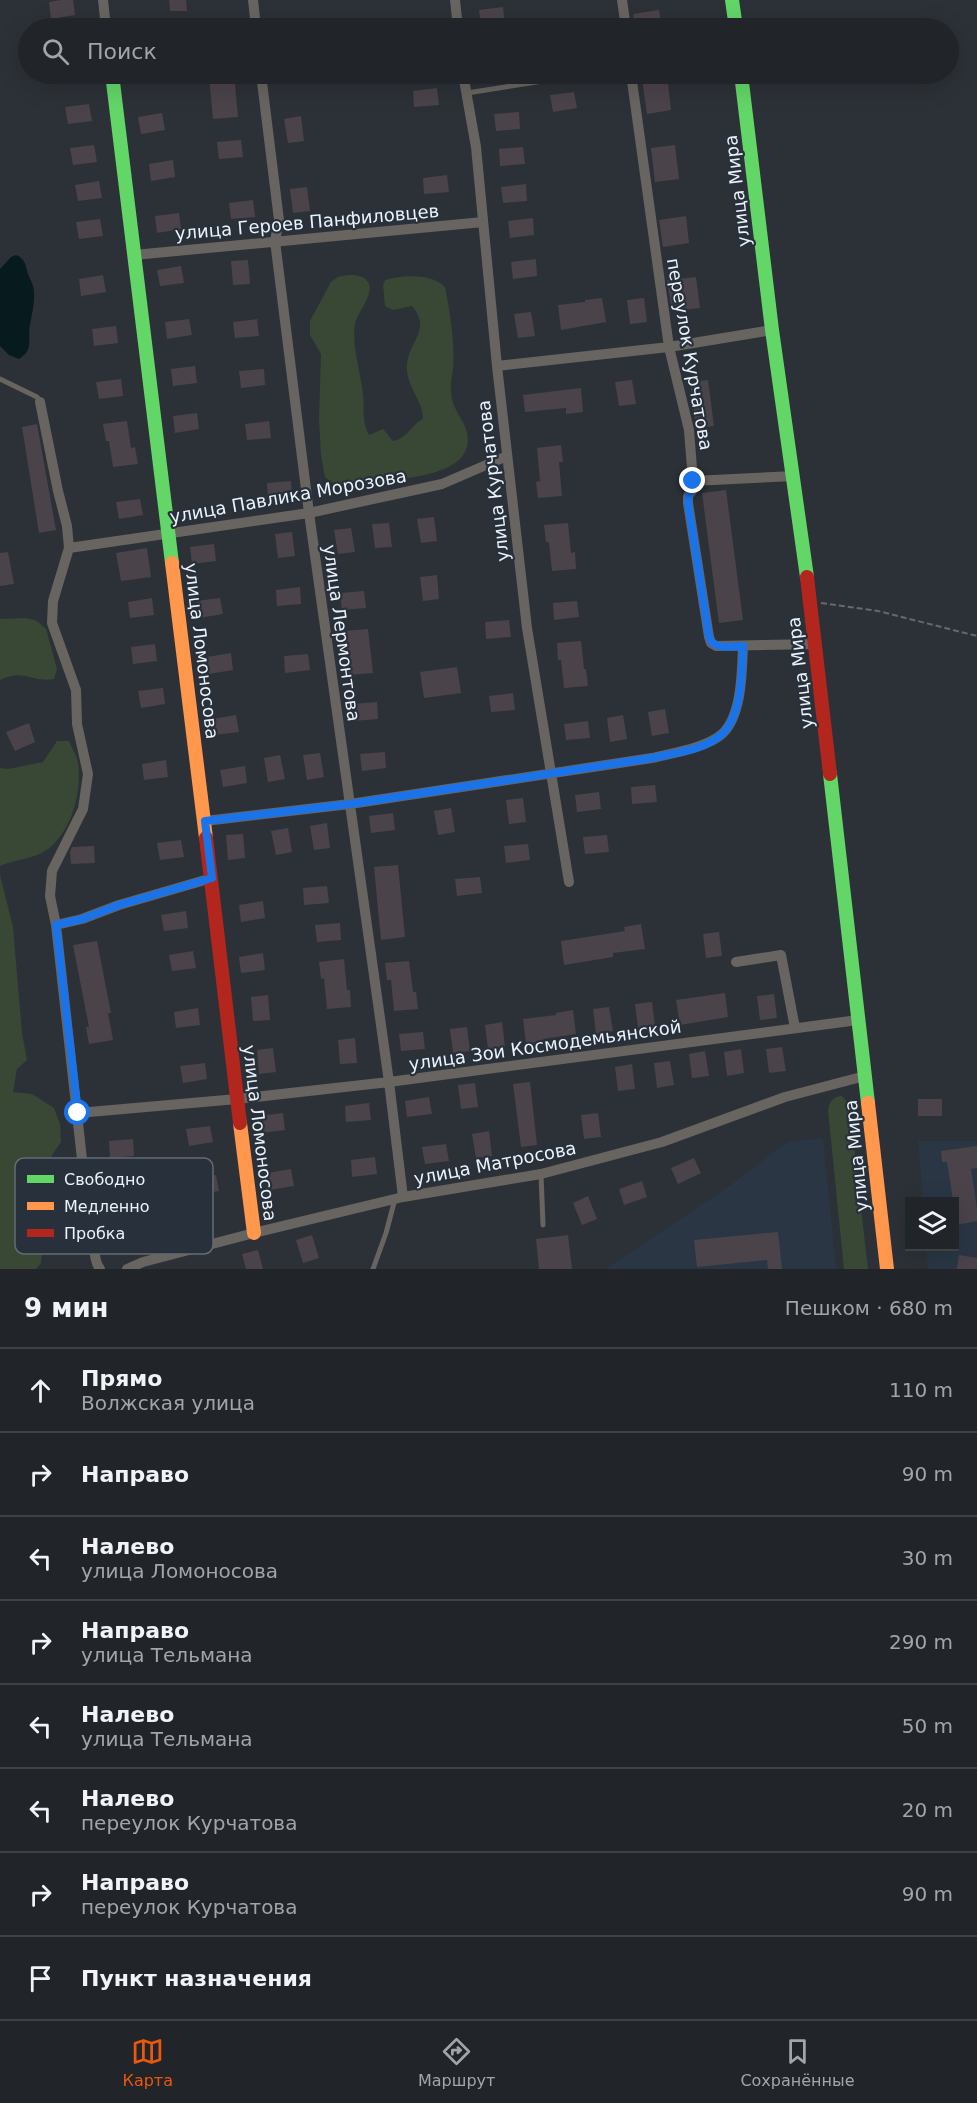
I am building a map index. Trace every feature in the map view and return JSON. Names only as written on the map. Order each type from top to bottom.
[{"type":"main road","points":[[732,0],[735,18]]},
{"type":"main road","name":"улица Ломоносова","points":[[113,84],[254,1233]]},
{"type":"main road","name":"улица Мира","points":[[742,84],[772,330],[810,601],[887,1269]]},
{"type":"street","points":[[103,0],[105,18]]},
{"type":"street","points":[[253,0],[255,18]]},
{"type":"street","points":[[455,0],[457,18]]},
{"type":"street","points":[[622,0],[625,18]]},
{"type":"street","name":"улица Лермонтова","points":[[262,84],[279,220],[275,242],[309,513],[389,1082],[399,1198]]},
{"type":"street","name":"улица Курчатова","points":[[465,84],[476,147],[497,366],[527,628],[569,882]]},
{"type":"street","name":"переулок Курчатова","points":[[632,84],[669,347],[689,430],[693,481],[688,503],[709,637],[711,643],[716,646],[815,644]]},
{"type":"street","name":"улица Героев Панфиловцев","points":[[134,255],[483,222]]},
{"type":"street","points":[[497,366],[669,347],[772,330]]},
{"type":"street","points":[[40,402],[67,526],[69,548],[53,601],[52,623],[76,690],[77,724],[88,774],[83,809],[55,860],[50,896],[56,925],[82,1158]]},
{"type":"street","name":"улица Павлика Морозова","points":[[69,548],[309,513],[442,484],[507,456]]},
{"type":"street","points":[[693,481],[794,476]]},
{"type":"street","points":[[205,821],[350,804],[652,758],[688,749],[710,741],[728,728],[738,700],[743,646]]},
{"type":"street","points":[[56,925],[212,878]]},
{"type":"street","points":[[736,962],[781,956],[795,1028]]},
{"type":"street","name":"улица Зои Космодемьянской","points":[[78,1113],[237,1099],[389,1082],[858,1020]]},
{"type":"street","name":"улица Матросова","points":[[213,1244],[399,1198],[541,1174],[662,1142],[785,1096],[865,1076]]},
{"type":"street","points":[[95,1254],[100,1269]]},
{"type":"street","name":"улица Матросова","points":[[127,1269],[174,1254]]},
{"type":"lane","points":[[466,93],[523,84]]},
{"type":"lane","points":[[0,379],[37,398],[40,402]]},
{"type":"lane","points":[[541,1174],[543,1225]]},
{"type":"lane","points":[[373,1269],[399,1198]]},
{"type":"path","points":[[810,601],[878,611],[977,636]]},
{"type":"shaded area","points":[[16,255],[25,263],[34,293],[29,348],[19,359],[9,355],[0,346],[0,269]]},
{"type":"shaded area","points":[[823,1138],[836,1269],[606,1269],[735,1182],[788,1142]]},
{"type":"shaded area","points":[[918,1141],[977,1141],[977,1269],[928,1269],[926,1251],[959,1251],[959,1197],[923,1197]]},
{"type":"green space","points":[[347,275],[364,278],[370,286],[354,328],[365,424],[369,435],[383,429],[393,441],[402,438],[423,419],[407,372],[409,356],[420,329],[420,322],[412,306],[393,310],[385,306],[383,285],[385,280],[416,276],[432,279],[445,287],[453,338],[452,398],[467,433],[467,446],[462,457],[453,464],[428,474],[366,486],[339,485],[325,477],[319,419],[321,354],[310,335],[310,321],[331,282]]},
{"type":"green space","points":[[26,618],[37,621],[46,629],[57,669],[54,679],[46,680],[16,675],[0,680],[0,619]]},
{"type":"green space","points":[[57,741],[69,741],[78,763],[77,798],[69,821],[63,832],[48,849],[37,855],[0,866],[0,768],[8,769],[43,762]]},
{"type":"green space","points":[[0,875],[13,927],[22,1033],[27,1060],[17,1069],[13,1092],[32,1094],[54,1108],[60,1124],[61,1142],[51,1158],[15,1158],[15,1254],[42,1254],[41,1263],[36,1269],[0,1269]]},
{"type":"green space","points":[[842,1096],[849,1104],[868,1269],[844,1269],[828,1110],[832,1100]]},
{"type":"building","points":[[73,0],[75,15],[51,18],[49,2]]},
{"type":"building","points":[[169,0],[186,0],[187,11],[170,11]]},
{"type":"building","points":[[503,7],[504,18],[480,18],[479,10]]},
{"type":"building","points":[[659,10],[660,18],[634,18],[633,14]]},
{"type":"building","points":[[210,84],[235,84],[238,117],[213,119]]},
{"type":"building","points":[[643,84],[668,84],[671,110],[647,114]]},
{"type":"building","points":[[437,88],[439,105],[414,107],[413,91]]},
{"type":"building","points":[[574,92],[577,108],[553,112],[550,95]]},
{"type":"building","points":[[89,104],[92,121],[68,124],[65,107]]},
{"type":"building","points":[[519,112],[520,129],[496,131],[494,114]]},
{"type":"building","points":[[162,113],[165,130],[141,134],[138,117]]},
{"type":"building","points":[[301,116],[304,141],[288,143],[284,119]]},
{"type":"building","points":[[241,140],[243,157],[219,159],[217,142]]},
{"type":"building","points":[[94,145],[97,162],[73,165],[70,148]]},
{"type":"building","points":[[675,145],[679,179],[655,182],[651,148]]},
{"type":"building","points":[[523,147],[525,164],[500,166],[499,149]]},
{"type":"building","points":[[173,160],[175,177],[151,181],[149,164]]},
{"type":"building","points":[[447,175],[449,192],[424,194],[423,178]]},
{"type":"building","points":[[99,181],[102,198],[78,201],[75,185]]},
{"type":"building","points":[[526,184],[527,201],[503,203],[501,187]]},
{"type":"building","points":[[307,187],[310,211],[293,213],[290,189]]},
{"type":"building","points":[[253,200],[255,217],[231,219],[229,203]]},
{"type":"building","points":[[179,213],[181,229],[157,233],[155,216]]},
{"type":"building","points":[[686,216],[689,243],[663,247],[659,220]]},
{"type":"building","points":[[533,218],[534,235],[510,238],[508,221]]},
{"type":"building","points":[[100,219],[103,236],[79,239],[76,222]]},
{"type":"building","points":[[536,259],[537,276],[513,279],[511,262]]},
{"type":"building","points":[[248,260],[250,284],[233,285],[231,261]]},
{"type":"building","points":[[181,266],[184,283],[160,286],[157,270]]},
{"type":"building","points":[[103,275],[106,292],[81,296],[79,279]]},
{"type":"building","points":[[696,277],[700,308],[672,311],[667,280]]},
{"type":"building","points":[[602,298],[606,322],[561,330],[558,305]]},
{"type":"building","points":[[644,298],[647,322],[630,324],[627,300]]},
{"type":"building","points":[[531,312],[535,336],[518,338],[514,314]]},
{"type":"building","points":[[189,319],[192,335],[167,339],[165,322]]},
{"type":"building","points":[[257,319],[259,336],[235,338],[233,322]]},
{"type":"building","points":[[116,326],[118,343],[94,346],[92,329]]},
{"type":"building","points":[[195,366],[197,383],[173,386],[171,369]]},
{"type":"building","points":[[264,369],[265,385],[241,388],[239,371]]},
{"type":"building","points":[[121,379],[123,396],[99,399],[96,382]]},
{"type":"building","points":[[632,380],[636,404],[619,406],[615,382]]},
{"type":"building","points":[[708,380],[714,426],[696,428],[690,382]]},
{"type":"building","points":[[581,388],[583,412],[566,414],[566,408],[525,412],[523,395]]},
{"type":"building","points":[[197,413],[199,429],[175,433],[173,416]]},
{"type":"building","points":[[127,421],[131,448],[135,447],[138,464],[113,467],[109,441],[106,441],[103,424]]},
{"type":"building","points":[[269,421],[271,438],[247,440],[245,424]]},
{"type":"building","points":[[37,424],[56,530],[39,533],[22,427]]},
{"type":"building","points":[[561,445],[563,462],[559,462],[562,496],[538,498],[536,482],[540,481],[537,448]]},
{"type":"building","points":[[291,481],[292,497],[268,500],[267,483]]},
{"type":"building","points":[[726,490],[743,620],[719,623],[702,493]]},
{"type":"building","points":[[140,499],[143,515],[119,519],[116,502]]},
{"type":"building","points":[[434,517],[437,541],[421,543],[417,519]]},
{"type":"building","points":[[389,523],[392,547],[375,548],[372,524]]},
{"type":"building","points":[[568,523],[571,553],[575,552],[576,569],[552,571],[549,542],[546,542],[544,525]]},
{"type":"building","points":[[351,528],[355,552],[338,554],[334,530]]},
{"type":"building","points":[[292,532],[295,556],[278,558],[275,534]]},
{"type":"building","points":[[214,544],[216,561],[192,564],[190,547]]},
{"type":"building","points":[[147,548],[151,577],[121,581],[116,553]]},
{"type":"building","points":[[8,552],[14,584],[0,586],[0,553]]},
{"type":"building","points":[[437,575],[439,599],[423,601],[420,577]]},
{"type":"building","points":[[300,587],[301,604],[277,606],[276,590]]},
{"type":"building","points":[[364,591],[366,608],[342,610],[340,593]]},
{"type":"building","points":[[152,598],[154,615],[130,618],[128,602]]},
{"type":"building","points":[[220,598],[223,614],[199,618],[196,601]]},
{"type":"building","points":[[577,601],[579,617],[554,620],[553,603]]},
{"type":"building","points":[[509,620],[511,637],[486,639],[485,622]]},
{"type":"building","points":[[368,629],[373,673],[348,675],[344,631]]},
{"type":"building","points":[[581,641],[588,686],[564,688],[557,643]]},
{"type":"building","points":[[155,644],[157,661],[133,664],[131,647]]},
{"type":"building","points":[[231,653],[233,670],[209,674],[207,657]]},
{"type":"building","points":[[308,654],[310,670],[285,673],[284,656]]},
{"type":"building","points":[[457,667],[461,693],[424,698],[420,672]]},
{"type":"building","points":[[163,688],[165,704],[141,708],[138,691]]},
{"type":"building","points":[[513,693],[515,710],[491,712],[489,696]]},
{"type":"building","points":[[377,702],[378,719],[354,721],[352,704]]},
{"type":"building","points":[[665,709],[669,733],[652,736],[648,712]]},
{"type":"building","points":[[236,715],[239,732],[215,735],[212,719]]},
{"type":"building","points":[[623,715],[627,739],[610,742],[607,718]]},
{"type":"building","points":[[588,721],[590,738],[566,740],[564,724]]},
{"type":"building","points":[[29,723],[35,742],[15,751],[6,732]]},
{"type":"building","points":[[385,752],[386,768],[362,771],[360,754]]},
{"type":"building","points":[[320,753],[324,777],[307,780],[303,755]]},
{"type":"building","points":[[280,755],[285,779],[268,782],[264,758]]},
{"type":"building","points":[[166,760],[168,777],[144,780],[142,764]]},
{"type":"building","points":[[245,766],[247,783],[223,787],[220,770]]},
{"type":"building","points":[[655,785],[657,802],[632,804],[631,787]]},
{"type":"building","points":[[599,792],[601,809],[577,812],[575,795]]},
{"type":"building","points":[[523,798],[526,822],[509,824],[506,800]]},
{"type":"building","points":[[451,808],[455,832],[438,835],[434,811]]},
{"type":"building","points":[[393,813],[395,830],[371,833],[369,816]]},
{"type":"building","points":[[327,823],[330,848],[314,850],[310,826]]},
{"type":"building","points":[[288,828],[292,852],[276,855],[271,831]]},
{"type":"building","points":[[243,834],[245,858],[228,860],[226,835]]},
{"type":"building","points":[[607,835],[609,852],[585,854],[583,837]]},
{"type":"building","points":[[181,840],[184,857],[160,860],[157,843]]},
{"type":"building","points":[[528,844],[530,860],[506,863],[504,846]]},
{"type":"building","points":[[94,846],[95,863],[71,864],[72,847]]},
{"type":"building","points":[[398,865],[405,937],[381,940],[374,867]]},
{"type":"building","points":[[480,877],[482,893],[457,896],[455,879]]},
{"type":"building","points":[[327,886],[329,903],[304,905],[303,888]]},
{"type":"building","points":[[263,901],[265,918],[241,922],[239,905]]},
{"type":"building","points":[[186,911],[188,928],[164,931],[161,915]]},
{"type":"building","points":[[340,923],[341,940],[317,942],[315,925]]},
{"type":"building","points":[[641,924],[645,949],[613,953],[613,957],[564,965],[561,941],[625,931],[624,927]]},
{"type":"building","points":[[719,932],[722,956],[706,958],[703,934]]},
{"type":"building","points":[[97,941],[111,1013],[108,1013],[113,1040],[89,1044],[86,1027],[89,1027],[73,945]]},
{"type":"building","points":[[193,951],[196,968],[172,971],[169,955]]},
{"type":"building","points":[[263,953],[265,970],[241,973],[239,957]]},
{"type":"building","points":[[344,959],[351,1007],[327,1009],[324,978],[321,979],[319,962]]},
{"type":"building","points":[[409,961],[418,1009],[394,1011],[391,980],[387,980],[385,963]]},
{"type":"building","points":[[725,993],[728,1017],[680,1025],[676,1000]]},
{"type":"building","points":[[774,994],[777,1018],[760,1020],[757,996]]},
{"type":"building","points":[[268,995],[270,1020],[253,1021],[251,997]]},
{"type":"building","points":[[652,1002],[655,1026],[638,1028],[635,1004]]},
{"type":"building","points":[[609,1007],[613,1031],[596,1034],[593,1009]]},
{"type":"building","points":[[198,1008],[200,1025],[176,1028],[174,1012]]},
{"type":"building","points":[[573,1010],[576,1034],[526,1044],[523,1019],[556,1015],[556,1013]]},
{"type":"building","points":[[502,1022],[505,1047],[488,1049],[485,1025]]},
{"type":"building","points":[[467,1027],[470,1051],[453,1053],[450,1029]]},
{"type":"building","points":[[423,1032],[425,1049],[401,1051],[399,1034]]},
{"type":"building","points":[[355,1038],[357,1063],[340,1064],[338,1040]]},
{"type":"building","points":[[782,1047],[786,1071],[769,1073],[766,1049]]},
{"type":"building","points":[[273,1048],[276,1072],[259,1074],[257,1050]]},
{"type":"building","points":[[741,1049],[744,1073],[727,1076],[724,1052]]},
{"type":"building","points":[[705,1051],[709,1076],[692,1078],[689,1054]]},
{"type":"building","points":[[670,1061],[674,1085],[657,1088],[654,1063]]},
{"type":"building","points":[[205,1063],[207,1079],[183,1083],[180,1066]]},
{"type":"building","points":[[632,1064],[635,1089],[618,1091],[615,1067]]},
{"type":"building","points":[[530,1082],[537,1145],[521,1147],[513,1084]]},
{"type":"building","points":[[475,1083],[478,1107],[461,1109],[458,1085]]},
{"type":"building","points":[[429,1097],[432,1114],[407,1117],[405,1101]]},
{"type":"building","points":[[918,1099],[942,1099],[942,1116],[918,1116]]},
{"type":"building","points":[[369,1103],[371,1120],[346,1122],[345,1106]]},
{"type":"building","points":[[283,1113],[285,1130],[261,1133],[259,1116]]},
{"type":"building","points":[[598,1113],[601,1137],[584,1139],[581,1115]]},
{"type":"building","points":[[210,1126],[213,1142],[189,1146],[186,1129]]},
{"type":"building","points":[[489,1131],[492,1156],[476,1158],[472,1134]]},
{"type":"building","points":[[133,1139],[134,1156],[110,1158],[109,1141]]},
{"type":"building","points":[[446,1144],[449,1161],[425,1164],[422,1147]]},
{"type":"building","points":[[977,1146],[977,1168],[971,1169],[977,1221],[959,1225],[959,1197],[953,1197],[947,1162],[942,1162],[941,1151]]},
{"type":"building","points":[[375,1157],[377,1174],[352,1177],[351,1160]]},
{"type":"building","points":[[694,1158],[701,1173],[678,1184],[671,1168]]},
{"type":"building","points":[[291,1169],[294,1186],[270,1190],[267,1173]]},
{"type":"building","points":[[213,1175],[216,1175],[219,1191],[213,1192]]},
{"type":"building","points":[[642,1181],[647,1197],[624,1205],[619,1189]]},
{"type":"building","points":[[588,1196],[597,1219],[582,1225],[573,1203]]},
{"type":"building","points":[[778,1232],[782,1269],[768,1269],[767,1260],[697,1267],[694,1240]]},
{"type":"building","points":[[312,1235],[319,1258],[303,1263],[296,1240]]},
{"type":"building","points":[[568,1235],[572,1269],[539,1269],[536,1239]]},
{"type":"building","points":[[258,1250],[263,1269],[246,1269],[242,1254]]},
{"type":"building","points":[[959,1255],[977,1258],[977,1269],[957,1269]]},
{"type":"traffic: fast","points":[[732,0],[735,18]]},
{"type":"traffic: fast","points":[[113,84],[172,563]]},
{"type":"traffic: fast","points":[[742,84],[772,330],[807,577]]},
{"type":"traffic: fast","points":[[830,774],[868,1103]]},
{"type":"traffic: slow","points":[[172,563],[206,838]]},
{"type":"traffic: slow","points":[[868,1103],[887,1269]]},
{"type":"traffic: slow","points":[[240,1123],[254,1233]]},
{"type":"traffic: jam","points":[[807,577],[830,774]]},
{"type":"traffic: jam","points":[[206,838],[240,1123]]},
{"type":"route","points":[[78,1113],[56,925],[212,878],[205,821],[350,804],[652,758],[710,741],[728,728],[734,715],[741,684],[743,646],[716,646],[711,643],[709,637],[688,503],[693,481]]}]
